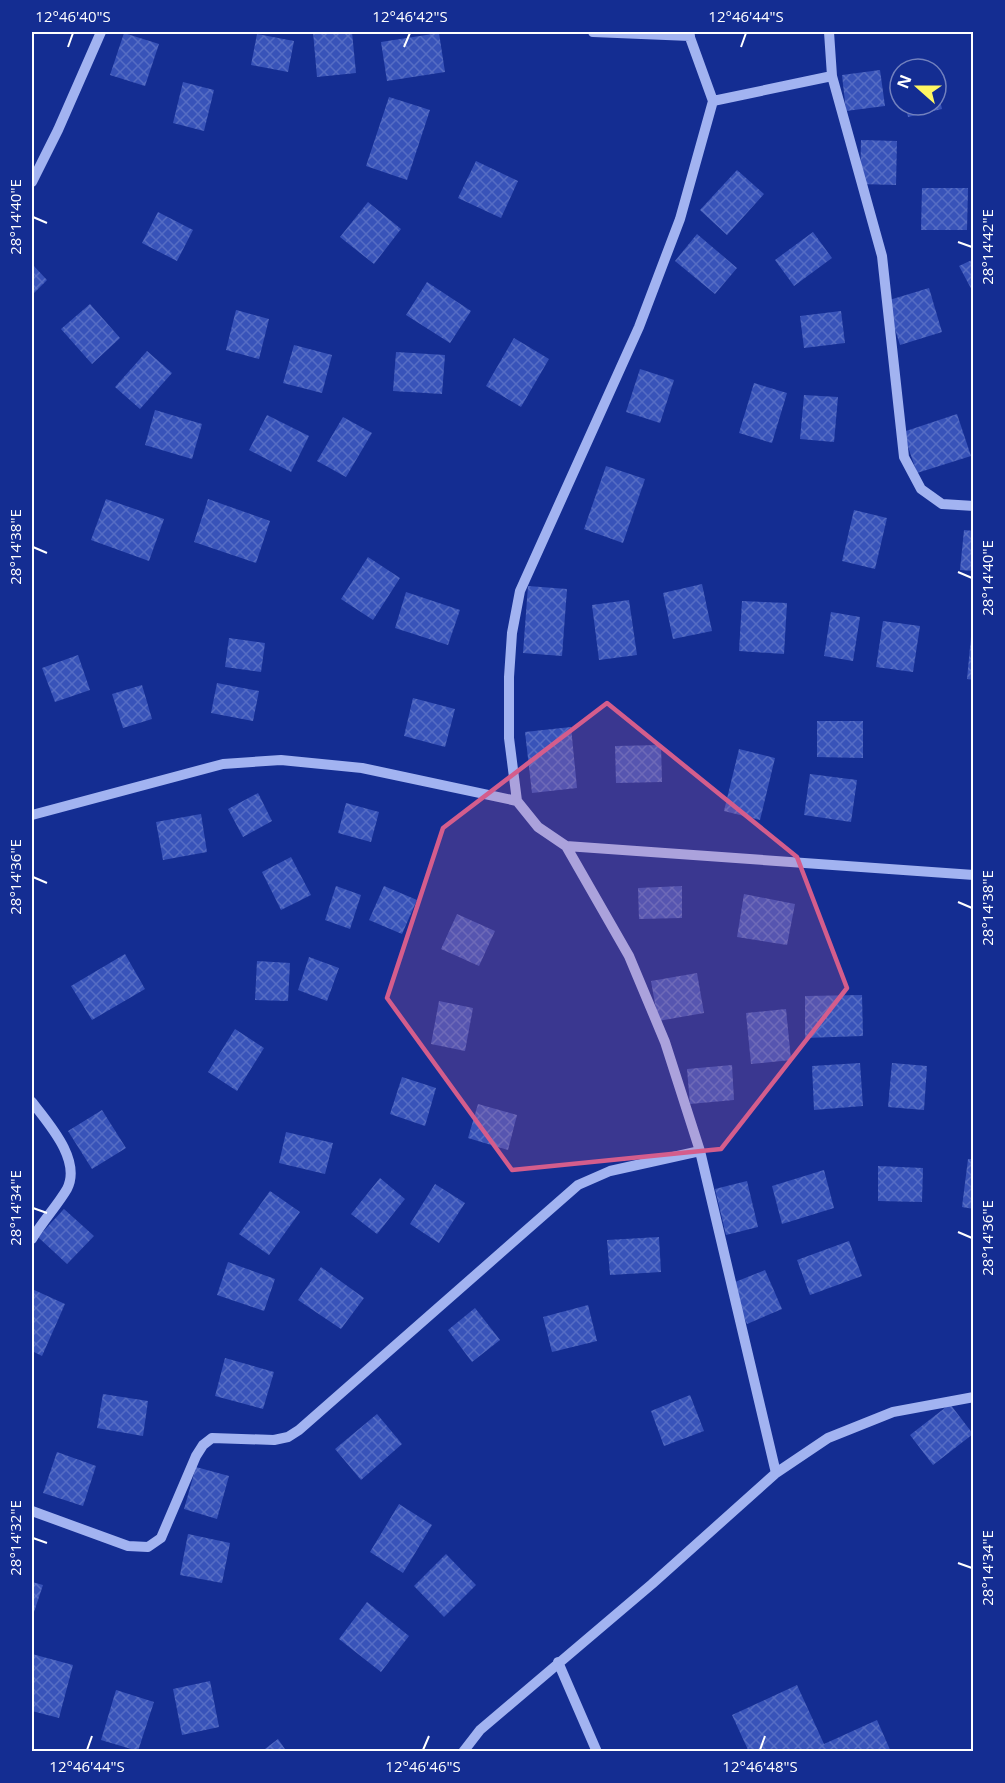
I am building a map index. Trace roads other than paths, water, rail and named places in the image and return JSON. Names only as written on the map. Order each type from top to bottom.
[{"type":"street","points":[[32,182],[58,130],[101,32]]},
{"type":"street","points":[[593,32],[689,34],[713,100],[680,219],[639,327],[520,591],[512,633],[509,687],[509,738],[517,801],[538,827],[566,846],[628,956],[665,1042],[700,1151],[776,1473]]},
{"type":"street","points":[[829,32],[832,76],[882,256],[904,457],[921,489],[942,504],[974,506]]},
{"type":"street","points":[[713,100],[832,76]]},
{"type":"street","points":[[32,815],[223,764],[281,760],[362,768],[517,801]]},
{"type":"street","points":[[566,846],[974,875]]},
{"type":"street","points":[[32,1102],[66,1152],[70,1171],[68,1187],[32,1239]]},
{"type":"street","points":[[32,1511],[128,1546],[148,1547],[161,1538],[196,1456],[203,1445],[212,1438],[274,1440],[288,1437],[350,1387],[426,1316],[578,1185],[610,1171],[700,1151]]},
{"type":"street","points":[[463,1752],[480,1730],[652,1584],[776,1473],[828,1438],[893,1412],[974,1397]]},
{"type":"street","points":[[558,1662],[597,1752]]}]
